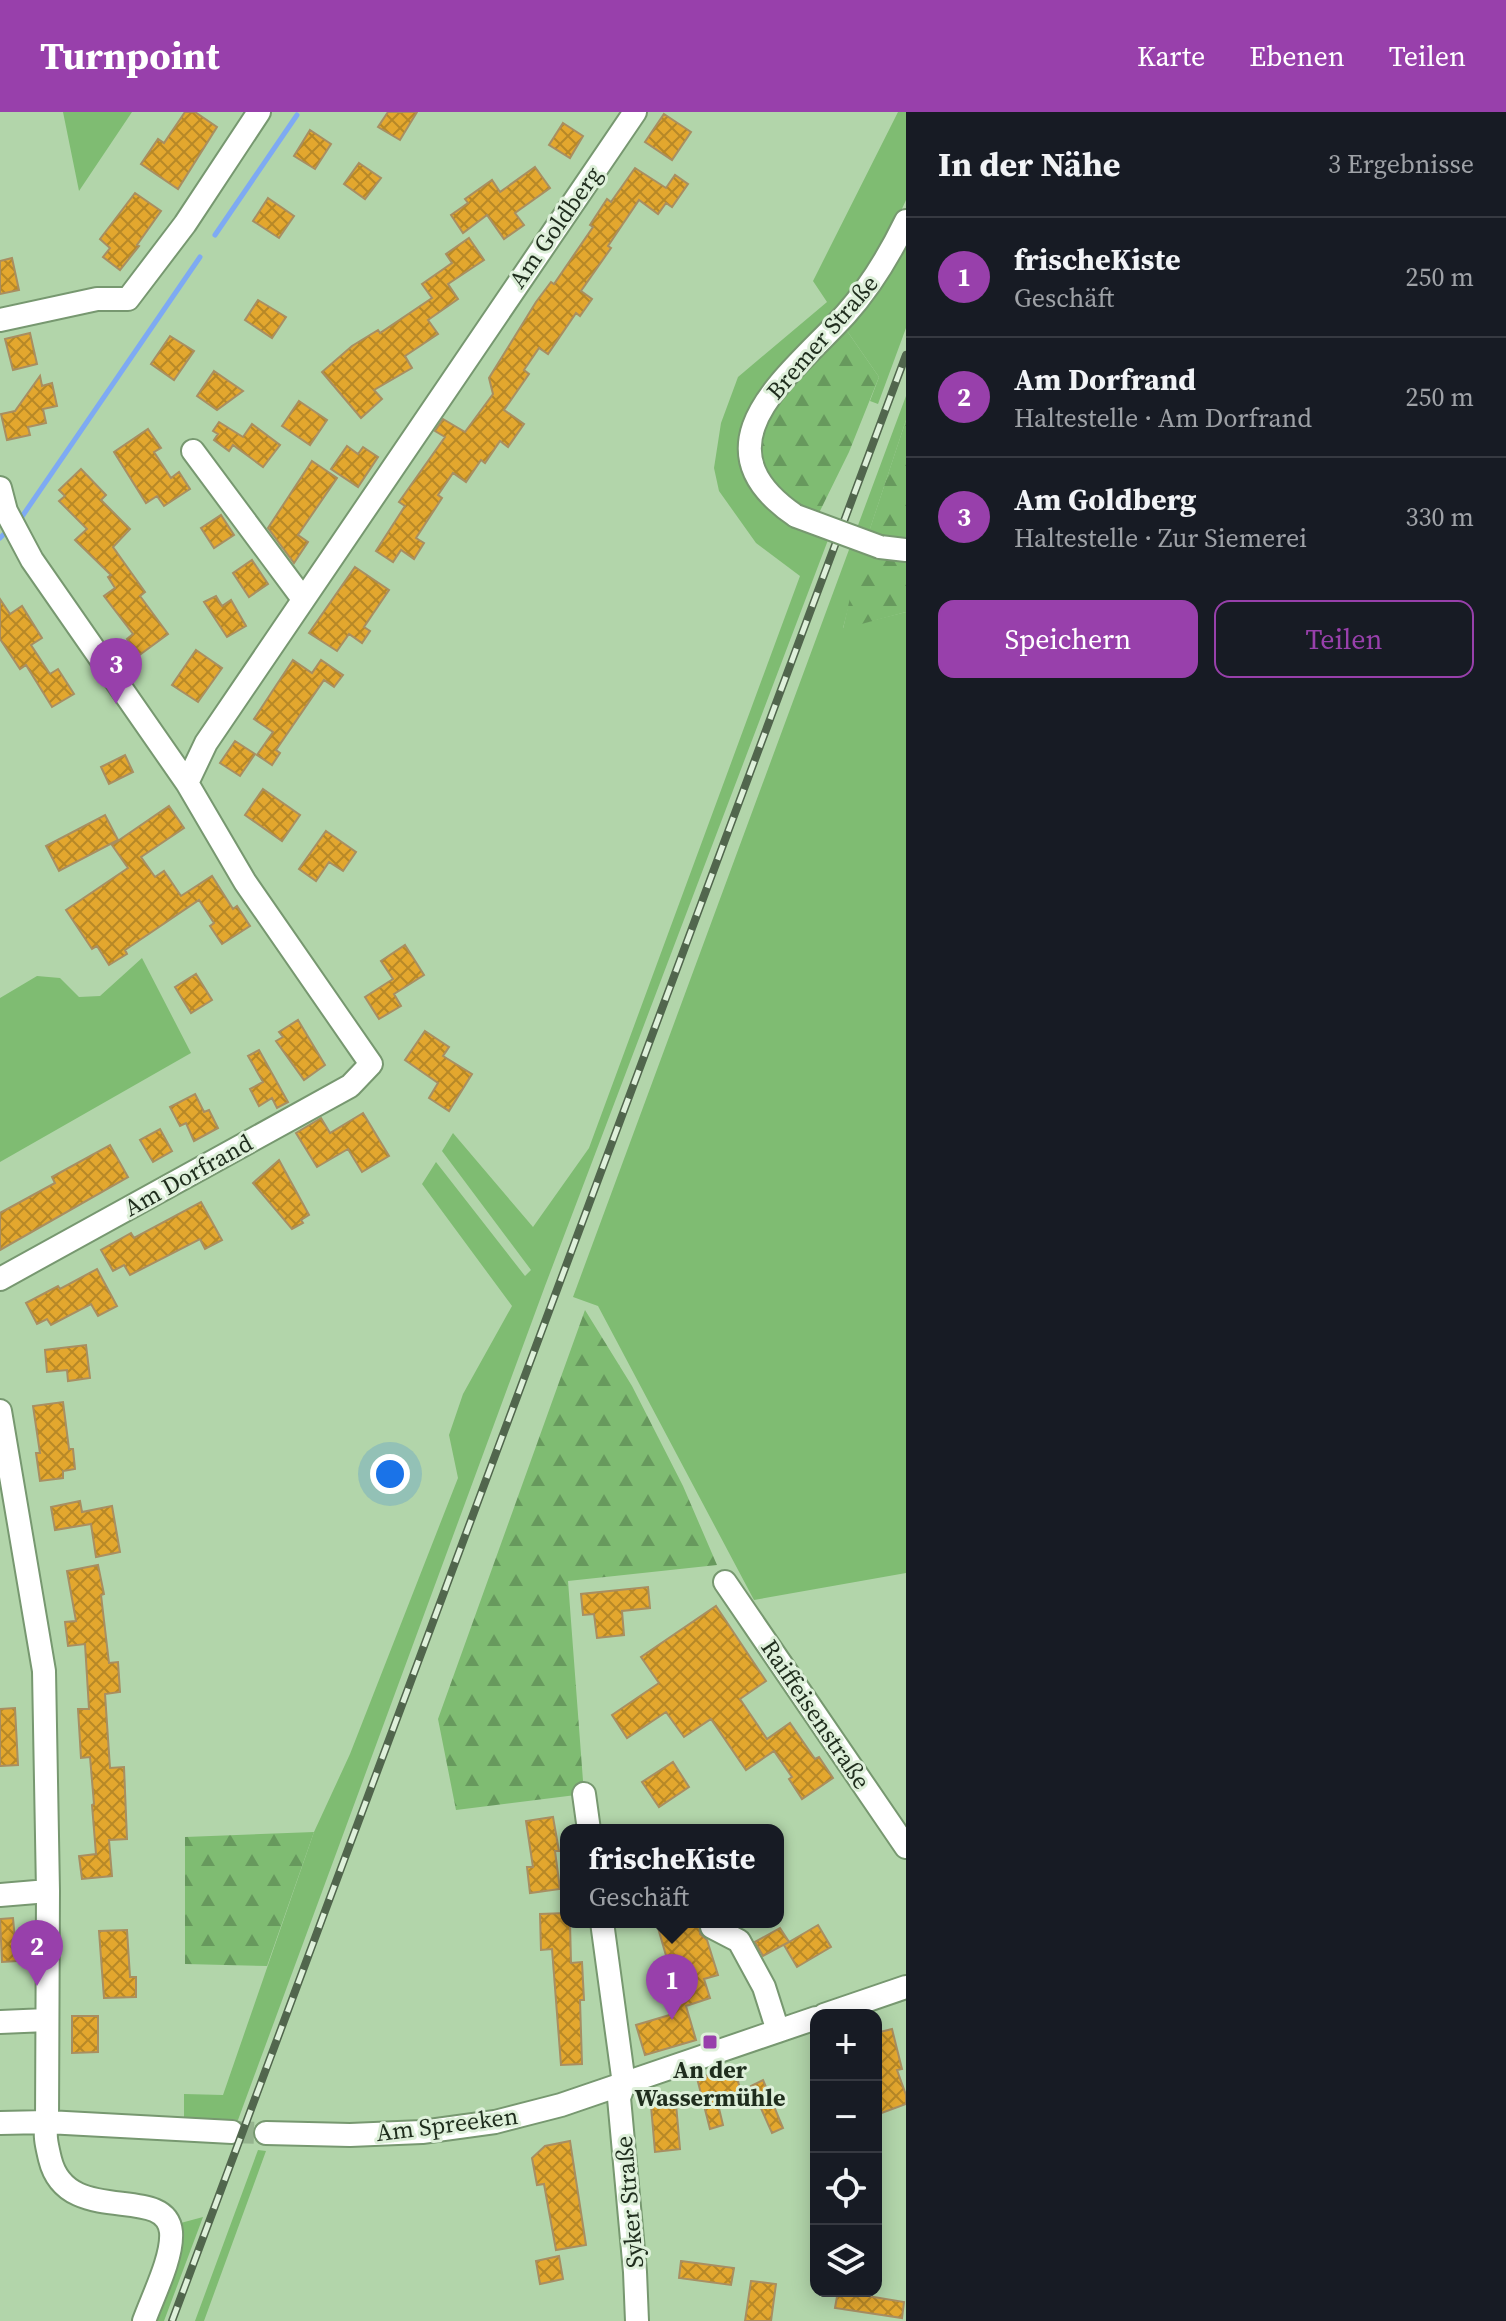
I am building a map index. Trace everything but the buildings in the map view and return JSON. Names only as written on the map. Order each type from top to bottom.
[{"type":"street","points":[[0,320],[97,299],[128,299],[185,224],[259,112]]},
{"type":"street","name":"Am Goldberg","points":[[187,783],[206,743],[635,112]]},
{"type":"street","name":"Bremer Straße","points":[[906,221],[879,271],[848,312],[769,394],[755,421],[750,443],[752,463],[760,484],[777,503],[796,516],[880,547],[906,550]]},
{"type":"street","points":[[193,451],[303,599]]},
{"type":"street","points":[[0,488],[6,511],[32,560],[187,783]]},
{"type":"street","name":"Am Dorfrand","points":[[0,1279],[350,1086],[371,1064],[245,882],[187,783]]},
{"type":"street","points":[[0,1411],[6,1475],[44,1671],[48,1891],[47,2122],[44,2134],[54,2175],[69,2191],[93,2200],[156,2209],[167,2220],[171,2230],[169,2250],[144,2321]]},
{"type":"street","name":"Raiffeisenstraße","points":[[725,1582],[906,1847]]},
{"type":"street","points":[[584,1794],[588,1824]]},
{"type":"street","points":[[0,1895],[48,1891]]},
{"type":"street","points":[[603,1928],[624,2084],[810,2020]]},
{"type":"street","points":[[714,1928],[739,1941],[764,1987],[778,2031]]},
{"type":"street","points":[[842,2009],[906,1987]]},
{"type":"street","points":[[0,2022],[47,2020]]},
{"type":"street","name":"Am Spreeken","points":[[266,2133],[350,2135],[422,2132],[531,2114],[624,2084]]},
{"type":"street","name":"Syker Straße","points":[[624,2084],[619,2098],[637,2321]]},
{"type":"street","points":[[0,2123],[47,2122],[232,2132]]},
{"type":"green space","points":[[63,112],[132,112],[79,191]]},
{"type":"green space","points":[[898,112],[906,112],[906,200],[899,216],[874,261],[843,303],[754,398],[742,435],[744,469],[760,498],[790,525],[828,540],[545,1286],[238,2120],[184,2118],[184,2094],[223,2095],[314,1832],[350,1754],[458,1478],[449,1435],[463,1394],[512,1306],[422,1184],[436,1162],[525,1276],[531,1270],[442,1151],[453,1133],[533,1227],[589,1148],[800,576],[756,543],[719,491],[714,468],[721,423],[738,377],[827,302],[813,281]]},
{"type":"green space","points":[[906,238],[906,328],[878,404],[870,401],[879,377],[845,328]]},
{"type":"green space","points":[[845,328],[879,377],[849,452],[819,513],[785,495],[773,484],[760,458],[760,442],[776,402]]},
{"type":"green space","points":[[906,396],[906,420],[869,532],[857,528]]},
{"type":"green space","points":[[906,420],[906,612],[843,629],[856,571]]},
{"type":"green space","points":[[850,547],[863,552],[843,628],[906,612],[906,1573],[754,1600],[598,1306],[573,1297]]},
{"type":"green space","points":[[142,958],[191,1053],[0,1162],[0,998],[37,976],[60,978],[79,997],[100,996]]},
{"type":"green space","points":[[585,1310],[632,1386],[683,1486],[717,1565],[568,1581],[584,1794],[456,1810],[438,1719]]},
{"type":"green space","points":[[314,1832],[267,1966],[185,1964],[185,1837]]},
{"type":"green space","points":[[258,2150],[266,2151],[204,2321],[195,2321]]},
{"type":"green space","points":[[203,2217],[164,2321],[150,2321],[177,2224]]},
{"type":"waterway","points":[[215,235],[297,115]]},
{"type":"waterway","points":[[19,521],[200,257]]},
{"type":"waterway","points":[[0,538],[3,535]]},
{"type":"tunnel","points":[[232,2132],[266,2133]]},
{"type":"railway","points":[[172,2321],[906,355]]},
{"type":"place","name":"Am Goldberg","points":[[116,704]]},
{"type":"place","name":"Am Dorfrand","points":[[37,1986]]},
{"type":"place","name":"frischeKiste","points":[[672,2020]]},
{"type":"place","name":"An der Wassermühle","points":[[710,2042]]}]
